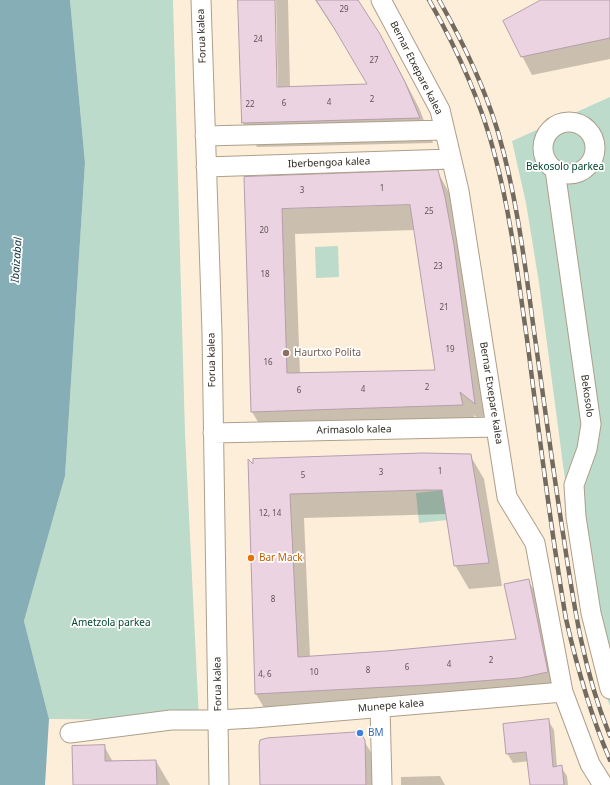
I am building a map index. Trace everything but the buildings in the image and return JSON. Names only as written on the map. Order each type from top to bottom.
[{"type":"street","name":"Forua kalea","points":[[201,0],[211,326],[219,785]]},
{"type":"street","name":"Bernar Etxepare kalea","points":[[381,0],[440,110],[459,191],[507,497],[535,543],[563,692],[590,764],[603,785]]},
{"type":"street","points":[[205,136],[444,130]]},
{"type":"street","name":"Iberbengoa kalea","points":[[206,167],[452,159]]},
{"type":"street","name":"Bekosolo","points":[[555,170],[591,424],[587,449],[574,485],[576,517],[591,613],[610,689]]},
{"type":"street","name":"Arimasolo kalea","points":[[213,433],[496,427]]},
{"type":"street","name":"Munepe kalea","points":[[218,720],[563,692]]},
{"type":"street","points":[[380,707],[382,785]]},
{"type":"street","name":"Forua kalea","points":[[70,732],[171,720],[218,720]]},
{"type":"green space","name":"Ametzola parkea","points":[[70,0],[173,0],[185,434],[199,720],[49,719],[24,621],[65,476],[85,163]]},
{"type":"green space","name":"Bekosolo parkea","points":[[610,97],[610,706],[606,695],[582,587],[564,472],[539,283],[526,203],[512,141]]},
{"type":"green space","points":[[338,246],[339,277],[316,278],[315,247]]},
{"type":"green space","points":[[443,490],[447,520],[419,523],[416,493]]},
{"type":"water","name":"Ibaizabal","points":[[0,0],[70,0],[85,163],[65,476],[24,621],[49,719],[45,785],[0,785]]},
{"type":"railway","points":[[429,0],[449,37],[475,95],[483,115],[501,179],[517,270],[550,514],[566,619],[585,690],[596,725],[610,760]]},
{"type":"railway","points":[[439,0],[465,48],[480,81],[505,157],[524,256],[556,488],[576,615],[593,688],[610,736]]},
{"type":"place","name":"Haurtxo Polita","points":[[286,353]]},
{"type":"place","name":"Bar Mack","points":[[251,558]]},
{"type":"place","name":"BM","points":[[360,733]]}]
